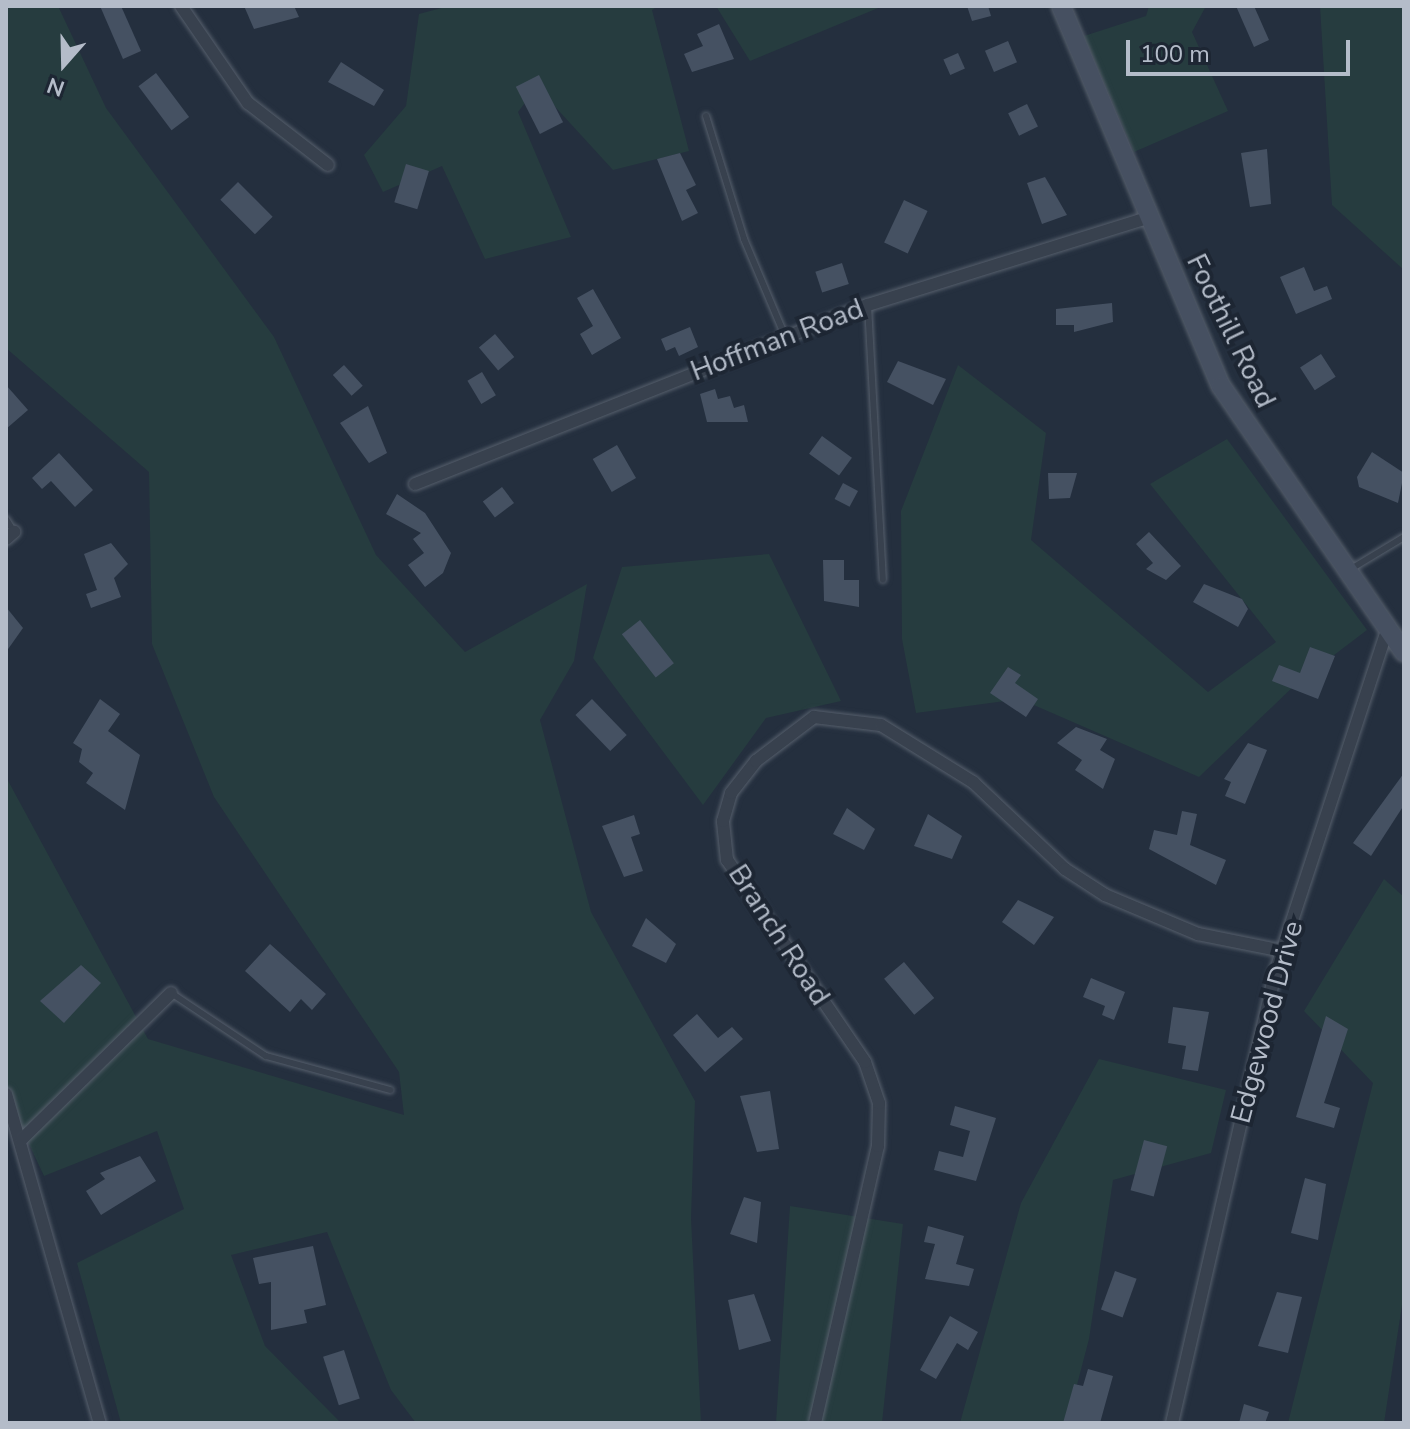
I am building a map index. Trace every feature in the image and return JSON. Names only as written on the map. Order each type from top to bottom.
[{"type":"street","points":[[181,6],[248,103],[328,165]]},
{"type":"street","name":"Foothill Road","points":[[1061,6],[1221,386],[1404,652]]},
{"type":"street","name":"Hoffman Road","points":[[415,484],[868,305],[1148,218]]},
{"type":"street","name":"Edgewood Drive","points":[[1172,1423],[1283,951],[1388,628]]},
{"type":"street","name":"Branch Road","points":[[815,1423],[878,1146],[879,1103],[865,1062],[727,860],[723,821],[731,793],[756,761],[814,717],[881,725],[973,782],[1065,869],[1105,895],[1198,934],[1283,951]]},
{"type":"street","points":[[21,1140],[171,993]]},
{"type":"street","points":[[6,1094],[100,1423]]},
{"type":"lane","points":[[706,116],[744,239],[785,336]]},
{"type":"lane","points":[[868,305],[883,580]]},
{"type":"lane","points":[[6,519],[10,535]]},
{"type":"lane","points":[[1348,571],[1404,537]]},
{"type":"lane","points":[[171,993],[266,1056],[390,1090]]},
{"type":"green space","points":[[6,6],[58,6],[106,108],[274,337],[376,555],[465,652],[587,584],[574,661],[540,720],[591,912],[695,1101],[691,1218],[701,1423],[416,1423],[391,1390],[327,1232],[231,1255],[265,1346],[341,1423],[121,1423],[77,1263],[184,1209],[157,1131],[44,1176],[6,1095],[6,777],[148,1039],[404,1115],[399,1072],[214,797],[152,644],[149,472],[6,348]]},
{"type":"green space","points":[[449,6],[658,6],[652,10],[689,151],[613,170],[537,87],[518,112],[571,237],[485,259],[442,166],[383,192],[364,155],[406,106],[419,14]]},
{"type":"green space","points":[[716,6],[883,6],[750,61]]},
{"type":"green space","points":[[1149,6],[1206,6],[1192,32],[1228,111],[1134,152],[1084,36],[1146,16]]},
{"type":"green space","points":[[1320,6],[1404,6],[1404,270],[1332,205]]},
{"type":"green space","points":[[958,365],[1046,433],[1031,540],[1208,692],[1276,642],[1150,484],[1227,439],[1367,630],[1296,684],[1199,777],[1020,699],[916,713],[902,639],[901,511]]},
{"type":"green space","points":[[769,554],[841,701],[766,718],[703,805],[593,658],[622,567]]},
{"type":"green space","points":[[1384,879],[1404,897],[1404,1292],[1384,1423],[1288,1423],[1373,1083],[1304,1011]]},
{"type":"green space","points":[[1099,1059],[1226,1090],[1211,1153],[1113,1180],[1089,1339],[1067,1423],[960,1423],[1021,1203]]},
{"type":"green space","points":[[790,1206],[903,1224],[882,1423],[776,1423]]},
{"type":"building","points":[[100,6],[121,6],[141,51],[123,59]]},
{"type":"building","points":[[244,6],[294,6],[299,17],[254,29]]},
{"type":"building","points":[[967,6],[988,6],[991,16],[972,21]]},
{"type":"building","points":[[1236,6],[1254,6],[1269,40],[1254,47]]},
{"type":"building","points":[[719,24],[734,59],[692,72],[684,54],[703,46],[697,34]]},
{"type":"building","points":[[1008,41],[1017,62],[994,72],[985,51]]},
{"type":"building","points":[[958,53],[965,69],[950,75],[943,60]]},
{"type":"building","points":[[341,62],[384,90],[374,106],[328,82]]},
{"type":"building","points":[[156,73],[189,117],[172,130],[138,86]]},
{"type":"building","points":[[539,75],[563,122],[540,134],[516,87]]},
{"type":"building","points":[[1027,104],[1038,126],[1019,136],[1008,113]]},
{"type":"building","points":[[1267,149],[1271,204],[1250,207],[1241,153]]},
{"type":"building","points":[[680,153],[696,185],[686,190],[698,213],[682,221],[657,159]]},
{"type":"building","points":[[406,164],[429,171],[417,209],[394,202]]},
{"type":"building","points":[[1045,177],[1067,215],[1042,224],[1027,183]]},
{"type":"building","points":[[238,182],[273,217],[255,234],[220,200]]},
{"type":"building","points":[[904,200],[928,211],[908,254],[884,243]]},
{"type":"building","points":[[842,263],[849,284],[822,293],[815,272]]},
{"type":"building","points":[[1304,267],[1314,291],[1327,286],[1332,299],[1296,314],[1280,277]]},
{"type":"building","points":[[593,289],[621,338],[592,355],[580,334],[593,326],[577,298]]},
{"type":"building","points":[[1112,303],[1113,322],[1074,332],[1074,325],[1056,325],[1056,309]]},
{"type":"building","points":[[690,327],[698,347],[679,356],[675,347],[666,351],[661,339]]},
{"type":"building","points":[[495,334],[514,357],[498,370],[479,347]]},
{"type":"building","points":[[1321,354],[1336,377],[1315,390],[1300,368]]},
{"type":"building","points":[[898,361],[946,379],[933,405],[887,382]]},
{"type":"building","points":[[344,365],[363,386],[352,396],[333,375]]},
{"type":"building","points":[[482,372],[496,395],[481,404],[467,381]]},
{"type":"building","points":[[6,385],[28,410],[6,429]]},
{"type":"building","points":[[715,389],[718,399],[730,396],[734,408],[744,405],[748,422],[707,422],[700,394]]},
{"type":"building","points":[[368,406],[387,453],[369,463],[340,423]]},
{"type":"building","points":[[822,436],[852,458],[839,476],[809,454]]},
{"type":"building","points":[[617,445],[636,478],[612,492],[593,459]]},
{"type":"building","points":[[1372,452],[1404,473],[1398,503],[1359,487],[1357,477]]},
{"type":"building","points":[[59,453],[93,490],[75,507],[51,481],[42,489],[32,478]]},
{"type":"building","points":[[1048,473],[1077,473],[1070,498],[1049,499]]},
{"type":"building","points":[[843,483],[858,491],[850,507],[835,499]]},
{"type":"building","points":[[502,487],[514,503],[495,517],[483,501]]},
{"type":"building","points":[[397,494],[425,513],[451,553],[443,573],[425,587],[408,565],[424,553],[413,539],[421,533],[386,514]]},
{"type":"building","points":[[1149,532],[1181,566],[1166,580],[1146,569],[1153,563],[1136,544]]},
{"type":"building","points":[[111,543],[128,564],[114,578],[121,597],[91,608],[86,594],[97,590],[84,554]]},
{"type":"building","points":[[823,560],[844,560],[844,580],[859,580],[859,607],[824,601]]},
{"type":"building","points":[[1204,584],[1242,599],[1248,609],[1238,627],[1193,602]]},
{"type":"building","points":[[6,607],[23,628],[6,652]]},
{"type":"building","points":[[640,620],[674,663],[656,678],[622,634]]},
{"type":"building","points":[[1310,647],[1335,656],[1318,699],[1272,681],[1279,665],[1300,673]]},
{"type":"building","points":[[1008,667],[1021,675],[1015,683],[1038,699],[1026,717],[990,693]]},
{"type":"building","points":[[100,699],[120,714],[108,731],[140,755],[125,810],[86,783],[93,773],[79,762],[82,749],[73,743]]},
{"type":"building","points":[[592,699],[627,735],[610,751],[575,715]]},
{"type":"building","points":[[1076,727],[1107,739],[1100,750],[1115,759],[1103,789],[1075,770],[1082,760],[1057,743]]},
{"type":"building","points":[[1248,743],[1267,750],[1245,804],[1225,796],[1231,782],[1224,779]]},
{"type":"building","points":[[1404,773],[1404,805],[1371,856],[1353,843]]},
{"type":"building","points":[[847,808],[875,829],[864,850],[833,834]]},
{"type":"building","points":[[1182,811],[1197,814],[1190,845],[1226,860],[1216,885],[1149,849],[1154,830],[1177,835]]},
{"type":"building","points":[[928,814],[962,836],[952,859],[914,846]]},
{"type":"building","points":[[634,815],[640,834],[631,837],[643,871],[624,877],[602,826]]},
{"type":"building","points":[[1018,900],[1054,917],[1034,945],[1002,922]]},
{"type":"building","points":[[646,918],[676,944],[666,963],[632,946]]},
{"type":"building","points":[[270,944],[326,994],[312,1010],[301,999],[290,1012],[245,971]]},
{"type":"building","points":[[904,962],[934,998],[914,1015],[884,979]]},
{"type":"building","points":[[81,965],[101,983],[64,1023],[40,1001]]},
{"type":"building","points":[[1091,978],[1125,992],[1114,1020],[1102,1015],[1105,1006],[1083,997]]},
{"type":"building","points":[[1173,1007],[1209,1012],[1198,1071],[1182,1069],[1186,1046],[1168,1043]]},
{"type":"building","points":[[697,1014],[718,1038],[732,1027],[743,1039],[705,1072],[673,1035]]},
{"type":"building","points":[[1326,1016],[1348,1029],[1324,1103],[1340,1108],[1334,1128],[1296,1117]]},
{"type":"building","points":[[770,1091],[779,1149],[757,1152],[740,1096]]},
{"type":"building","points":[[955,1106],[996,1118],[976,1181],[934,1170],[939,1151],[963,1157],[970,1131],[950,1125]]},
{"type":"building","points":[[1144,1140],[1167,1146],[1154,1196],[1131,1190]]},
{"type":"building","points":[[140,1156],[156,1181],[101,1215],[86,1191],[105,1179],[100,1173]]},
{"type":"building","points":[[1305,1178],[1326,1184],[1318,1240],[1291,1233]]},
{"type":"building","points":[[744,1197],[761,1202],[757,1243],[730,1234]]},
{"type":"building","points":[[928,1226],[964,1236],[956,1264],[974,1269],[969,1286],[925,1279],[935,1244],[924,1242]]},
{"type":"building","points":[[313,1246],[326,1305],[304,1310],[307,1323],[271,1330],[271,1282],[259,1284],[253,1258]]},
{"type":"building","points":[[1115,1271],[1137,1279],[1123,1317],[1101,1310]]},
{"type":"building","points":[[1277,1292],[1302,1297],[1288,1353],[1258,1346]]},
{"type":"building","points":[[754,1294],[771,1341],[739,1350],[728,1300]]},
{"type":"building","points":[[950,1316],[978,1332],[968,1350],[957,1343],[936,1379],[920,1370]]},
{"type":"building","points":[[344,1350],[360,1399],[339,1405],[323,1357]]},
{"type":"building","points":[[1088,1369],[1113,1376],[1100,1423],[1063,1423],[1074,1384],[1083,1386]]},
{"type":"building","points":[[1244,1404],[1269,1412],[1265,1423],[1239,1423]]}]
